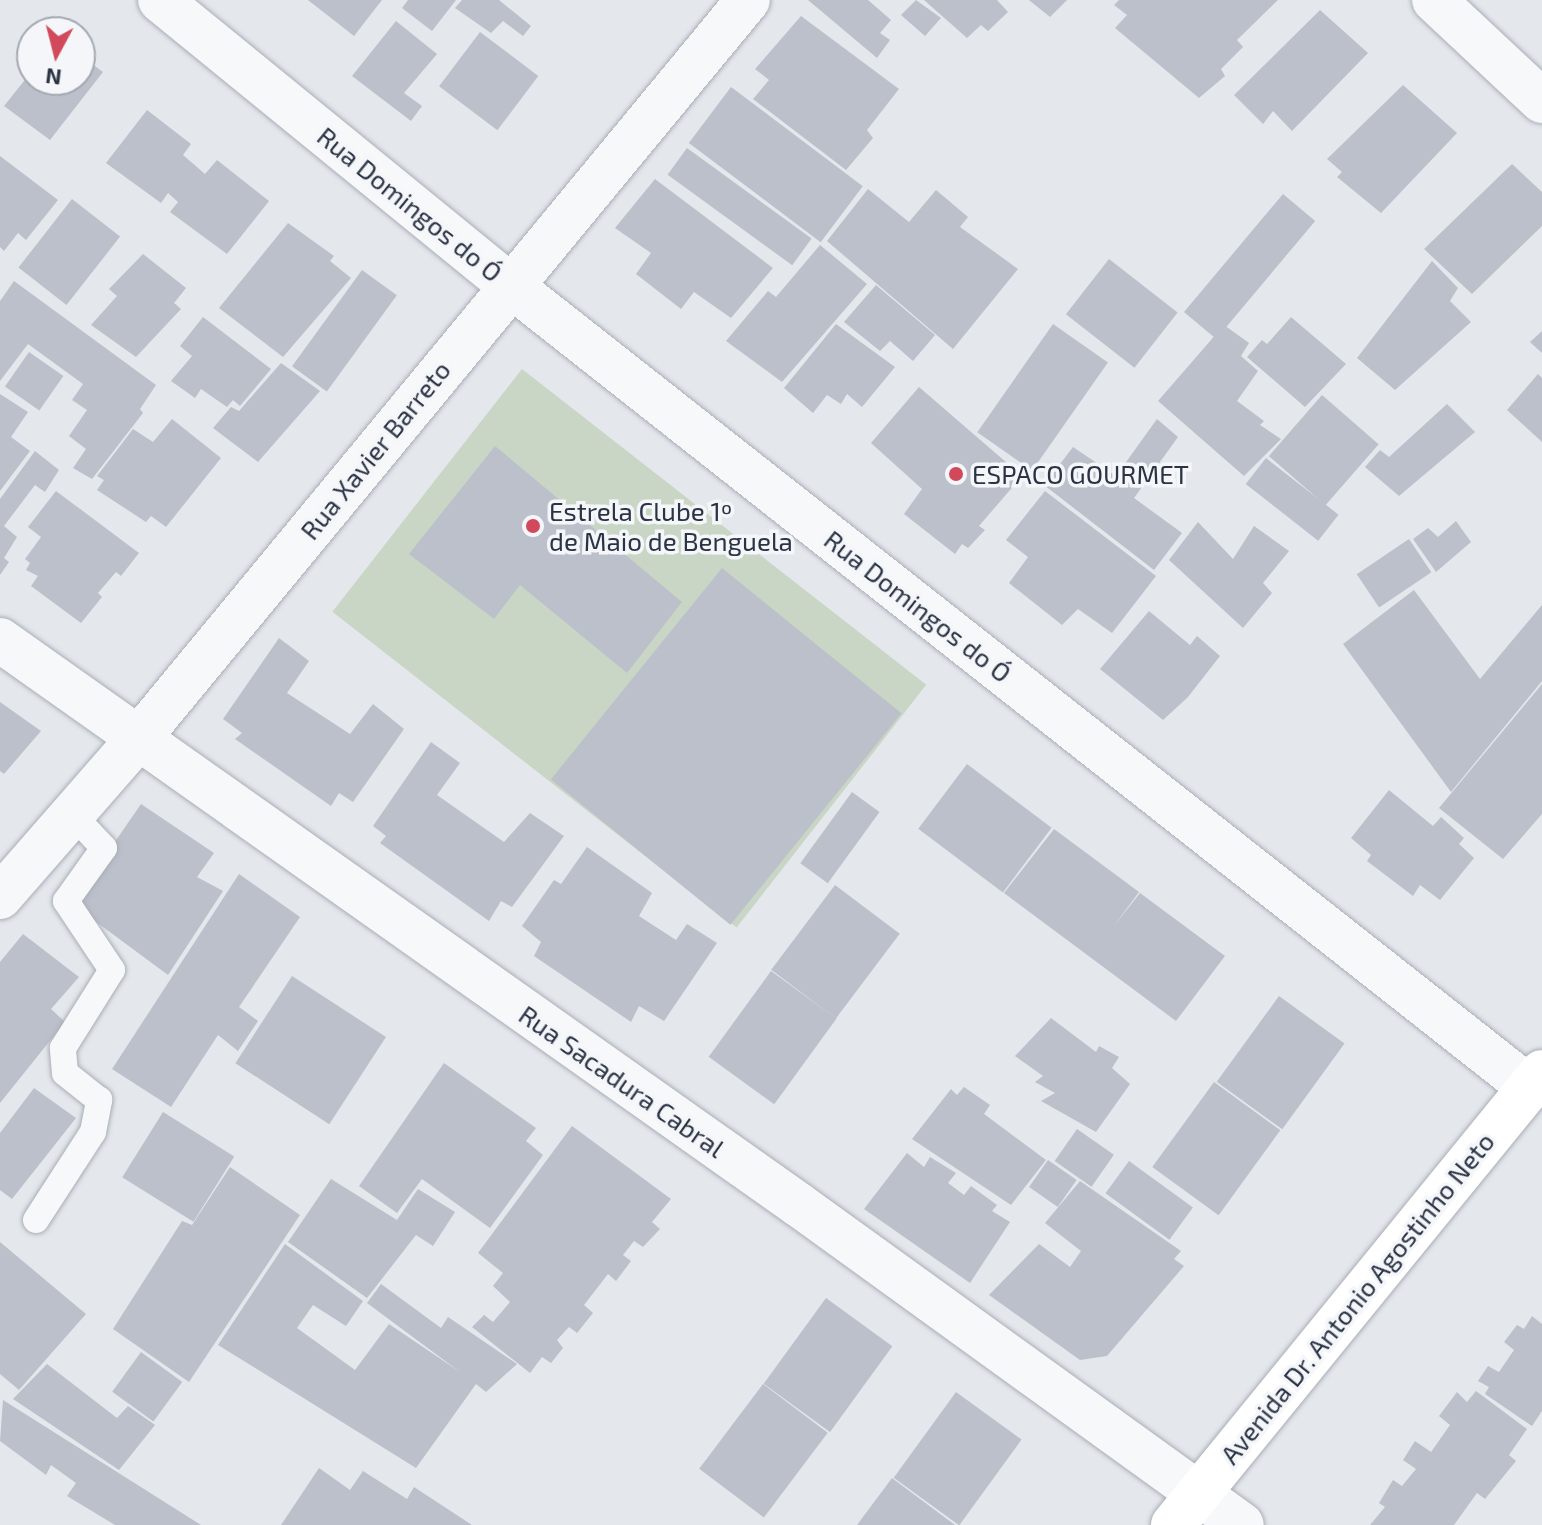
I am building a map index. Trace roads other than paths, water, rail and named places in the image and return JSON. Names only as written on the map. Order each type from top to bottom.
[{"type":"street","name":"Rua Domingos do Ó","points":[[160,0],[510,285],[1536,1080]]},
{"type":"street","name":"Rua Xavier Barreto","points":[[0,897],[138,739],[748,0]]},
{"type":"street","points":[[1434,0],[1542,101]]},
{"type":"street","name":"Rua Sacadura Cabral","points":[[0,640],[799,1205],[1185,1509],[1242,1525]]},
{"type":"street","name":"Avenida Dr. Antonio Agostinho Neto","points":[[1185,1509],[1536,1080]]},
{"type":"lane","points":[[36,1220],[93,1132],[99,1100],[65,1073],[63,1048],[112,970],[66,901],[104,848],[72,814]]},
{"type":"place","name":"ESPACO GOURMET","points":[[956,474]]},
{"type":"place","name":"Estrela Clube 1º de Maio de Benguela","points":[[533,526]]}]
